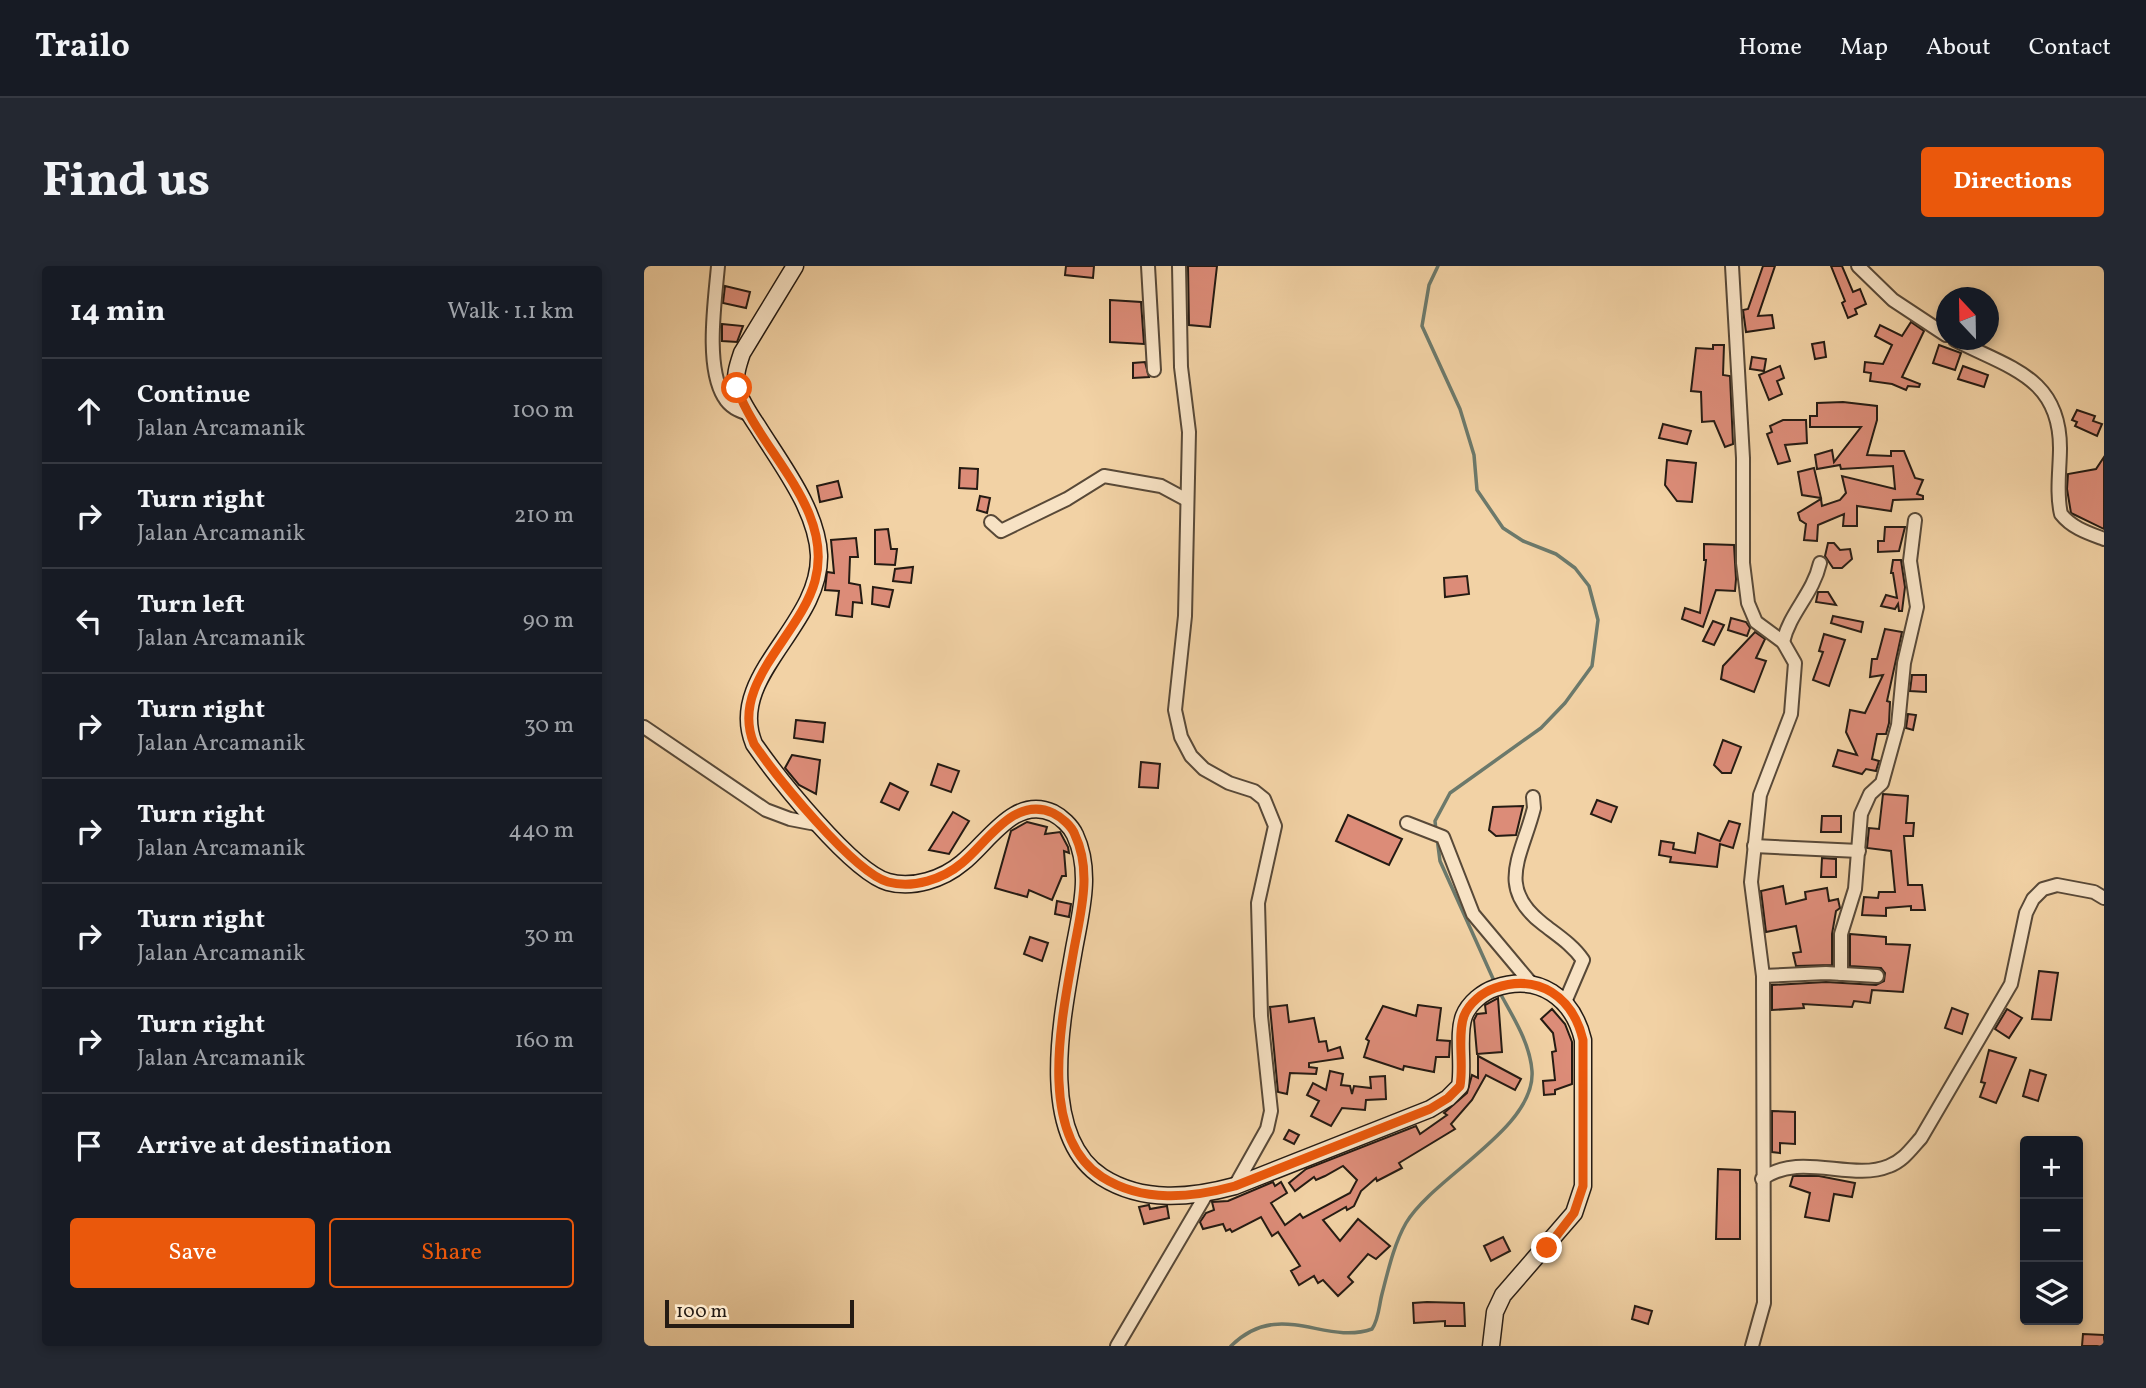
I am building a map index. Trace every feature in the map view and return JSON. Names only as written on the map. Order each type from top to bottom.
[{"type":"street","points":[[718,266],[712,323],[721,390],[734,409],[751,415]]},
{"type":"street","points":[[795,266],[742,353],[737,368],[737,388],[807,512],[819,556],[815,580],[805,607],[749,702],[747,728],[768,764],[855,863],[888,882],[917,885],[962,864],[1005,821],[1026,811],[1040,809],[1060,817],[1074,832],[1085,873],[1065,1000],[1059,1098],[1069,1135],[1098,1174],[1127,1190],[1172,1196],[1207,1193],[1235,1186],[1430,1109],[1448,1098],[1460,1086],[1462,1026],[1472,1003],[1495,988],[1530,982]]},
{"type":"street","points":[[1148,266],[1154,370]]},
{"type":"street","points":[[1180,266],[1181,367],[1189,432],[1185,616],[1175,709],[1181,737],[1191,756],[1204,768],[1229,783],[1254,791],[1264,799],[1275,825],[1258,903],[1261,1016],[1271,1111],[1267,1129],[1235,1186]]},
{"type":"street","points":[[1732,266],[1743,458],[1743,563],[1748,603],[1756,622],[1783,642],[1795,663],[1794,691],[1785,734],[1760,795],[1754,846],[1751,896],[1762,951],[1763,976],[1764,1303],[1752,1346]]},
{"type":"street","points":[[1858,266],[1893,300],[1936,328]]},
{"type":"street","points":[[1974,350],[2033,381],[2045,391],[2059,423],[2061,514],[2082,531],[2104,538]]},
{"type":"street","points":[[991,522],[1001,531],[1067,499],[1104,476],[1161,486],[1187,500]]},
{"type":"street","points":[[1840,974],[1841,934],[1855,889],[1864,803],[1882,783],[1898,725],[1904,663],[1917,607],[1917,589],[1910,561],[1915,520]]},
{"type":"street","points":[[1783,642],[1790,618],[1816,580],[1820,564]]},
{"type":"street","points":[[644,727],[766,810],[790,819],[821,825]]},
{"type":"street","points":[[1533,797],[1534,808],[1514,880],[1522,904],[1531,915],[1577,952],[1583,960],[1565,1002]]},
{"type":"street","points":[[1407,822],[1443,837],[1473,914],[1530,982],[1565,1002],[1579,1024],[1583,1040],[1583,1186],[1574,1213],[1503,1295],[1495,1312],[1491,1346]]},
{"type":"street","points":[[1754,846],[1859,851]]},
{"type":"street","points":[[1762,1179],[1779,1170],[1821,1166],[1869,1170],[1887,1168],[1902,1160],[1921,1138],[2011,984],[2026,913],[2033,900],[2043,889],[2057,885],[2094,892],[2104,898]]},
{"type":"street","points":[[1763,976],[1877,976]]},
{"type":"street","points":[[1117,1346],[1207,1193]]},
{"type":"building","points":[[1066,266],[1094,266],[1093,278],[1065,275]]},
{"type":"building","points":[[1188,266],[1217,266],[1210,327],[1189,325]]},
{"type":"building","points":[[1763,266],[1775,266],[1758,316],[1772,315],[1774,328],[1746,332],[1743,310],[1748,309]]},
{"type":"building","points":[[1831,266],[1842,266],[1853,292],[1860,289],[1866,304],[1855,309],[1857,314],[1848,318],[1842,303],[1845,301]]},
{"type":"building","points":[[725,286],[750,292],[746,308],[723,303]]},
{"type":"building","points":[[1110,300],[1141,302],[1144,344],[1110,342]]},
{"type":"building","points":[[1911,322],[1924,331],[1902,377],[1920,384],[1919,387],[1908,386],[1906,390],[1892,384],[1870,381],[1871,373],[1864,372],[1865,362],[1883,364],[1892,345],[1875,336],[1880,325],[1902,336]]},
{"type":"building","points":[[722,324],[743,326],[737,342],[722,341]]},
{"type":"building","points":[[1824,342],[1826,357],[1815,359],[1812,344]]},
{"type":"building","points":[[1713,345],[1724,345],[1723,375],[1730,376],[1733,444],[1725,447],[1714,421],[1702,422],[1701,392],[1691,391],[1696,348],[1713,349]]},
{"type":"building","points":[[1937,350],[1961,353],[1955,370],[1933,363]]},
{"type":"building","points":[[1752,357],[1766,359],[1764,371],[1750,369]]},
{"type":"building","points":[[1145,362],[1149,377],[1133,378],[1133,363]]},
{"type":"building","points":[[1780,366],[1784,378],[1777,381],[1782,394],[1769,400],[1759,375]]},
{"type":"building","points":[[1963,366],[1988,375],[1984,387],[1958,379]]},
{"type":"building","points":[[1843,402],[1877,406],[1877,420],[1867,455],[1891,456],[1891,451],[1904,451],[1915,478],[1923,480],[1917,494],[1923,496],[1923,499],[1893,500],[1891,511],[1857,506],[1857,526],[1843,526],[1844,514],[1818,525],[1817,541],[1804,540],[1806,524],[1800,520],[1798,513],[1821,499],[1822,506],[1840,500],[1846,493],[1842,476],[1895,489],[1893,466],[1841,469],[1840,465],[1817,469],[1815,455],[1832,450],[1834,462],[1861,427],[1810,427],[1810,416],[1817,416],[1817,403]]},
{"type":"building","points":[[2077,410],[2095,416],[2093,421],[2102,424],[2097,436],[2075,426],[2077,422],[2072,420]]},
{"type":"building","points":[[1783,420],[1806,420],[1807,443],[1785,445],[1790,461],[1778,464],[1767,434],[1772,432],[1770,426]]},
{"type":"building","points":[[1663,424],[1691,431],[1687,444],[1659,438]]},
{"type":"building","points":[[2104,457],[2104,529],[2071,513],[2067,489],[2068,474],[2096,469]]},
{"type":"building","points":[[1667,460],[1696,463],[1692,502],[1677,501],[1665,485]]},
{"type":"building","points":[[960,468],[978,469],[977,489],[959,488]]},
{"type":"building","points":[[1814,468],[1821,498],[1802,495],[1798,472]]},
{"type":"building","points":[[838,481],[842,497],[820,502],[817,486]]},
{"type":"building","points":[[980,496],[990,498],[987,513],[977,510]]},
{"type":"building","points":[[1885,527],[1905,527],[1899,551],[1878,552],[1878,541],[1884,541]]},
{"type":"building","points":[[888,529],[891,549],[897,549],[895,565],[875,564],[875,530]]},
{"type":"building","points":[[856,538],[858,557],[850,557],[849,583],[860,585],[862,603],[853,602],[852,617],[836,615],[839,591],[825,590],[827,572],[834,573],[831,540]]},
{"type":"building","points":[[1828,543],[1834,543],[1840,550],[1850,549],[1852,559],[1842,568],[1833,568],[1825,556]]},
{"type":"building","points":[[1704,544],[1734,545],[1736,579],[1735,591],[1716,590],[1703,627],[1682,619],[1685,608],[1700,613],[1706,560]]},
{"type":"building","points":[[1893,560],[1901,560],[1905,587],[1902,611],[1899,611],[1898,604],[1895,609],[1881,606],[1886,595],[1897,598],[1891,573]]},
{"type":"building","points":[[913,567],[911,583],[893,581],[895,569]]},
{"type":"building","points":[[1467,576],[1469,594],[1445,597],[1444,578]]},
{"type":"building","points":[[873,587],[893,590],[889,607],[872,604]]},
{"type":"building","points":[[1818,592],[1828,592],[1836,605],[1816,602]]},
{"type":"building","points":[[1833,616],[1863,622],[1861,632],[1831,623]]},
{"type":"building","points":[[1731,618],[1746,622],[1750,628],[1747,636],[1728,630]]},
{"type":"building","points":[[1713,621],[1724,625],[1714,645],[1703,641]]},
{"type":"building","points":[[1885,629],[1902,632],[1887,701],[1890,702],[1889,723],[1886,734],[1877,734],[1872,759],[1879,761],[1876,771],[1866,769],[1862,774],[1833,766],[1838,750],[1857,755],[1846,732],[1850,710],[1865,713],[1883,675],[1870,677],[1872,659],[1877,659]]},
{"type":"building","points":[[1755,632],[1765,639],[1756,658],[1766,661],[1754,692],[1721,679],[1723,666]]},
{"type":"building","points":[[1824,634],[1845,640],[1829,686],[1813,680],[1823,652],[1819,651]]},
{"type":"building","points":[[1912,675],[1926,675],[1926,692],[1910,691]]},
{"type":"building","points":[[1908,714],[1916,715],[1913,730],[1906,728]]},
{"type":"building","points":[[796,720],[825,723],[823,742],[794,738]]},
{"type":"building","points":[[1723,740],[1741,747],[1731,773],[1722,773],[1714,765]]},
{"type":"building","points":[[792,755],[820,760],[816,794],[799,785],[785,768]]},
{"type":"building","points":[[1141,762],[1160,764],[1158,788],[1139,787]]},
{"type":"building","points":[[938,764],[959,771],[951,792],[931,785]]},
{"type":"building","points":[[890,783],[908,792],[899,810],[881,802]]},
{"type":"building","points":[[1883,794],[1908,796],[1906,823],[1914,823],[1913,836],[1904,836],[1908,885],[1922,885],[1925,910],[1911,910],[1911,906],[1886,908],[1886,916],[1862,915],[1864,897],[1878,898],[1879,892],[1895,892],[1891,851],[1867,848],[1869,828],[1879,829]]},
{"type":"building","points":[[1597,800],[1617,807],[1611,822],[1591,814]]},
{"type":"building","points":[[1523,806],[1516,835],[1496,836],[1489,830],[1493,807]]},
{"type":"building","points":[[953,812],[969,821],[949,854],[929,850]]},
{"type":"building","points":[[1348,815],[1402,839],[1389,865],[1336,841]]},
{"type":"building","points":[[1822,816],[1841,816],[1841,832],[1821,832]]},
{"type":"building","points":[[1729,821],[1740,824],[1733,848],[1720,844],[1717,867],[1670,862],[1671,857],[1659,855],[1661,841],[1674,843],[1673,849],[1695,853],[1698,833],[1720,841]]},
{"type":"building","points":[[1027,822],[1047,827],[1045,834],[1060,832],[1068,847],[1069,853],[1064,851],[1066,876],[1062,876],[1052,900],[1029,890],[1027,897],[995,888],[1011,831]]},
{"type":"building","points":[[1822,858],[1836,859],[1836,877],[1821,877]]},
{"type":"building","points":[[1783,886],[1786,904],[1806,899],[1805,892],[1827,888],[1829,901],[1838,899],[1840,908],[1836,911],[1832,934],[1832,965],[1796,966],[1793,953],[1801,952],[1796,926],[1766,932],[1761,891]]},
{"type":"building","points":[[1057,901],[1071,904],[1069,917],[1055,914]]},
{"type":"building","points":[[1850,934],[1886,937],[1886,944],[1910,945],[1903,992],[1872,990],[1870,1003],[1854,1001],[1852,1007],[1803,1004],[1804,1008],[1772,1010],[1772,985],[1826,982],[1876,985],[1884,981],[1885,973],[1881,968],[1850,966]]},
{"type":"building","points":[[1030,937],[1048,943],[1042,961],[1024,954]]},
{"type":"building","points":[[2039,971],[2058,973],[2051,1020],[2032,1019]]},
{"type":"building","points":[[1498,998],[1502,1052],[1477,1054],[1474,1020],[1477,1014],[1486,1013],[1485,1005]]},
{"type":"building","points":[[1287,1005],[1289,1022],[1314,1018],[1319,1042],[1326,1041],[1328,1051],[1340,1047],[1343,1058],[1309,1063],[1309,1067],[1317,1068],[1316,1074],[1290,1073],[1287,1094],[1278,1092],[1270,1007]]},
{"type":"building","points":[[1418,1005],[1441,1008],[1437,1040],[1450,1041],[1449,1057],[1436,1057],[1434,1072],[1404,1066],[1403,1070],[1364,1057],[1369,1041],[1366,1039],[1383,1006],[1416,1016]]},
{"type":"building","points":[[1952,1008],[1968,1014],[1962,1034],[1945,1028]]},
{"type":"building","points":[[1552,1009],[1565,1024],[1572,1042],[1572,1084],[1555,1090],[1555,1094],[1544,1095],[1543,1081],[1555,1080],[1552,1052],[1556,1051],[1553,1033],[1541,1019]]},
{"type":"building","points":[[2007,1009],[2022,1018],[2009,1038],[1995,1029]]},
{"type":"building","points":[[1989,1050],[2016,1058],[1996,1103],[1980,1097],[1985,1083],[1981,1082]]},
{"type":"building","points":[[1478,1056],[1521,1079],[1515,1090],[1486,1075],[1472,1100],[1451,1124],[1455,1129],[1399,1163],[1402,1168],[1377,1181],[1376,1178],[1361,1191],[1354,1206],[1347,1210],[1346,1207],[1323,1220],[1340,1241],[1358,1219],[1390,1246],[1376,1259],[1368,1254],[1348,1277],[1353,1282],[1338,1296],[1323,1280],[1318,1283],[1314,1276],[1299,1285],[1291,1271],[1300,1266],[1278,1232],[1272,1236],[1261,1217],[1232,1232],[1230,1229],[1226,1231],[1223,1224],[1203,1229],[1200,1222],[1206,1213],[1214,1210],[1212,1202],[1228,1201],[1273,1182],[1275,1186],[1281,1182],[1287,1193],[1271,1203],[1285,1225],[1300,1214],[1303,1218],[1350,1193],[1357,1180],[1343,1166],[1316,1180],[1314,1177],[1295,1191],[1289,1183],[1306,1169],[1416,1126],[1420,1134],[1447,1115],[1444,1113],[1467,1093],[1472,1075],[1478,1078]]},
{"type":"building","points":[[2030,1070],[2046,1075],[2038,1101],[2023,1096]]},
{"type":"building","points":[[1330,1071],[1343,1074],[1341,1085],[1350,1086],[1352,1094],[1354,1086],[1371,1088],[1370,1077],[1385,1076],[1386,1099],[1366,1100],[1365,1110],[1342,1108],[1331,1126],[1311,1116],[1319,1101],[1307,1095],[1313,1083],[1326,1090]]},
{"type":"building","points":[[1772,1111],[1795,1112],[1795,1144],[1780,1143],[1780,1153],[1772,1152]]},
{"type":"building","points":[[1289,1130],[1299,1135],[1294,1144],[1284,1139]]},
{"type":"building","points":[[1718,1169],[1740,1170],[1740,1239],[1716,1239]]},
{"type":"building","points":[[1793,1176],[1819,1176],[1855,1183],[1852,1197],[1834,1194],[1829,1221],[1805,1217],[1810,1193],[1790,1186]]},
{"type":"building","points":[[1149,1205],[1150,1209],[1167,1206],[1169,1218],[1144,1224],[1139,1207]]},
{"type":"building","points":[[1503,1237],[1510,1251],[1491,1261],[1484,1246]]},
{"type":"building","points":[[1413,1303],[1464,1303],[1465,1326],[1445,1326],[1445,1321],[1414,1323]]},
{"type":"building","points":[[1635,1306],[1652,1311],[1648,1324],[1632,1319]]},
{"type":"building","points":[[2083,1334],[2104,1335],[2104,1346],[2082,1346]]},
{"type":"waterway","points":[[1436,831],[1435,821],[1450,793],[1541,728],[1565,703],[1592,666],[1598,620],[1589,586],[1575,568],[1556,554],[1523,541],[1503,528],[1477,490],[1474,455],[1460,409],[1422,326],[1429,285],[1438,266]]},
{"type":"waterway","points":[[1437,838],[1440,861],[1495,983]]},
{"type":"waterway","points":[[1231,1346],[1249,1332],[1267,1325],[1284,1324],[1354,1333],[1372,1329],[1392,1258],[1406,1223],[1419,1206],[1501,1132],[1518,1112],[1529,1092],[1532,1071],[1528,1050],[1500,993]]},
{"type":"route","points":[[737,388],[807,512],[819,556],[815,580],[805,607],[758,682],[749,702],[746,720],[754,744],[768,764],[855,863],[888,882],[917,885],[942,875],[962,864],[1005,821],[1026,811],[1040,809],[1051,812],[1060,817],[1074,832],[1082,853],[1085,873],[1082,906],[1065,1000],[1059,1098],[1069,1135],[1089,1166],[1110,1182],[1127,1190],[1172,1196],[1207,1193],[1235,1186],[1430,1109],[1448,1098],[1460,1086],[1462,1026],[1464,1015],[1472,1003],[1487,991],[1504,985],[1530,982],[1549,990],[1565,1002],[1579,1024],[1583,1040],[1583,1186],[1574,1213],[1547,1248]]}]
